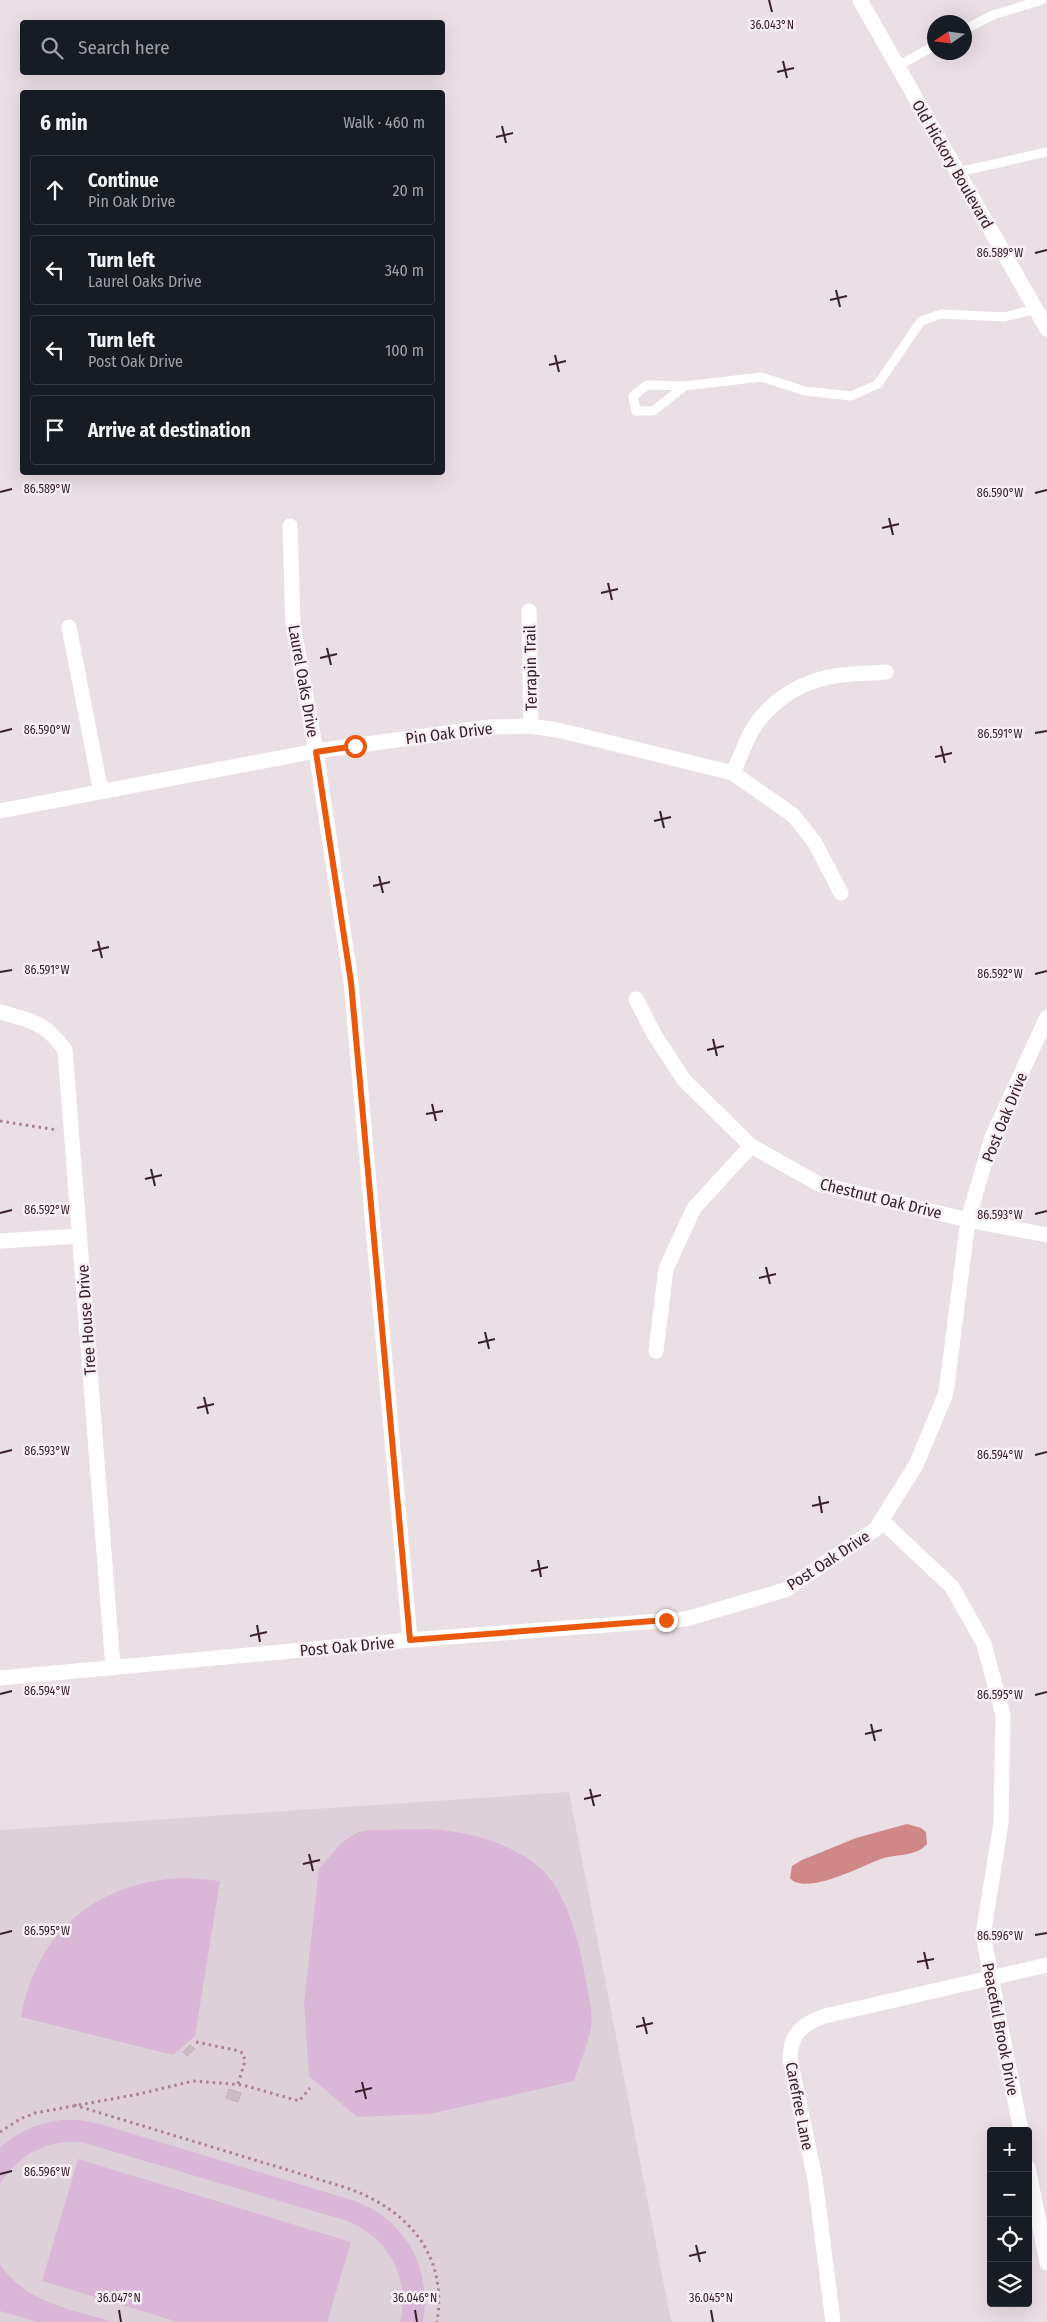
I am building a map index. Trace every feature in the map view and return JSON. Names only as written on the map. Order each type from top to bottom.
[{"type":"street","name":"Old Hickory Boulevard","points":[[860,0],[1047,329]]},
{"type":"street","name":"Laurel Oaks Drive","points":[[290,526],[293,625],[316,752],[351,982],[410,1640]]},
{"type":"street","name":"Terrapin Trail","points":[[529,611],[530,726]]},
{"type":"street","points":[[69,627],[102,792]]},
{"type":"street","points":[[733,773],[750,733],[775,702],[794,690],[826,677],[886,672]]},
{"type":"street","name":"Pin Oak Drive","points":[[0,811],[316,752],[480,728],[530,726],[562,731],[733,773],[794,816],[815,843],[841,893]]},
{"type":"street","name":"Chestnut Oak Drive","points":[[636,999],[654,1034],[684,1080],[751,1146],[819,1184],[968,1220],[1047,1235]]},
{"type":"street","name":"Tree House Drive","points":[[0,1012],[35,1022],[53,1033],[66,1050],[113,1668]]},
{"type":"street","name":"Post Oak Drive","points":[[0,1678],[410,1640],[686,1619],[785,1590],[876,1529],[916,1465],[946,1393],[968,1220],[992,1137],[1047,1017]]},
{"type":"street","points":[[656,1351],[666,1269],[694,1208],[751,1146]]},
{"type":"street","points":[[0,1241],[80,1236]]},
{"type":"street","name":"Peaceful Brook Drive","points":[[881,1520],[952,1587],[984,1644],[1003,1715],[1001,1823],[983,1935],[1020,2127]]},
{"type":"street","name":"Carefree Lane","points":[[833,2322],[815,2179],[790,2059],[793,2038],[799,2029],[811,2021],[824,2016],[1047,1965]]},
{"type":"street","points":[[1029,2172],[1047,2264]]},
{"type":"lane","points":[[972,26],[993,14],[1042,0]]},
{"type":"lane","points":[[898,66],[927,50]]},
{"type":"lane","points":[[958,172],[1047,152]]},
{"type":"lane","points":[[685,386],[652,411],[636,411],[633,396],[647,385],[685,386],[761,377],[805,391],[851,396],[878,384],[921,321],[941,314],[1004,317],[1036,309]]},
{"type":"path","points":[[0,1121],[58,1130]]},
{"type":"path","points":[[196,2042],[243,2053],[245,2061],[238,2084]]},
{"type":"path","points":[[0,2132],[20,2119],[35,2113],[140,2094],[192,2081],[238,2084],[299,2101],[310,2088]]},
{"type":"path","points":[[74,2105],[347,2188],[379,2201],[403,2218],[422,2241],[431,2261],[436,2282],[437,2322]]},
{"type":"shaded area","points":[[569,1792],[671,2322],[0,2322],[0,1830]]},
{"type":"shaded area","points":[[907,1824],[921,1828],[926,1832],[927,1844],[918,1851],[884,1858],[822,1882],[798,1883],[790,1878],[792,1866],[802,1860],[856,1838]]},
{"type":"shaded area","points":[[429,1829],[458,1832],[487,1839],[527,1858],[548,1876],[569,1914],[578,1943],[591,2007],[592,2021],[590,2034],[574,2081],[430,2114],[357,2117],[309,2076],[304,2002],[319,1869],[341,1843],[358,1832]]},
{"type":"shaded area","points":[[188,1878],[220,1881],[195,2036],[173,2055],[21,2017],[29,1986],[41,1959],[58,1935],[78,1915],[101,1899],[127,1888],[156,1881]]},
{"type":"shaded area","points":[[61,2120],[79,2120],[100,2124],[355,2201],[373,2209],[388,2220],[412,2249],[419,2265],[423,2283],[425,2302],[423,2322],[400,2322],[403,2306],[402,2290],[399,2275],[393,2261],[385,2248],[374,2237],[362,2228],[347,2221],[81,2142],[57,2144],[34,2151],[15,2165],[0,2184],[0,2148],[13,2137],[28,2129],[44,2123]]},
{"type":"shaded area","points":[[78,2159],[351,2242],[327,2322],[178,2322],[42,2281]]},
{"type":"shaded area","points":[[0,2264],[22,2288],[36,2296],[51,2303],[113,2322],[38,2322],[0,2311]]},
{"type":"building","points":[[190,2045],[195,2049],[187,2056],[183,2052]]},
{"type":"building","points":[[229,2089],[241,2093],[238,2102],[226,2098]]},
{"type":"route","points":[[355,746],[316,752],[351,982],[410,1640],[666,1620]]}]
